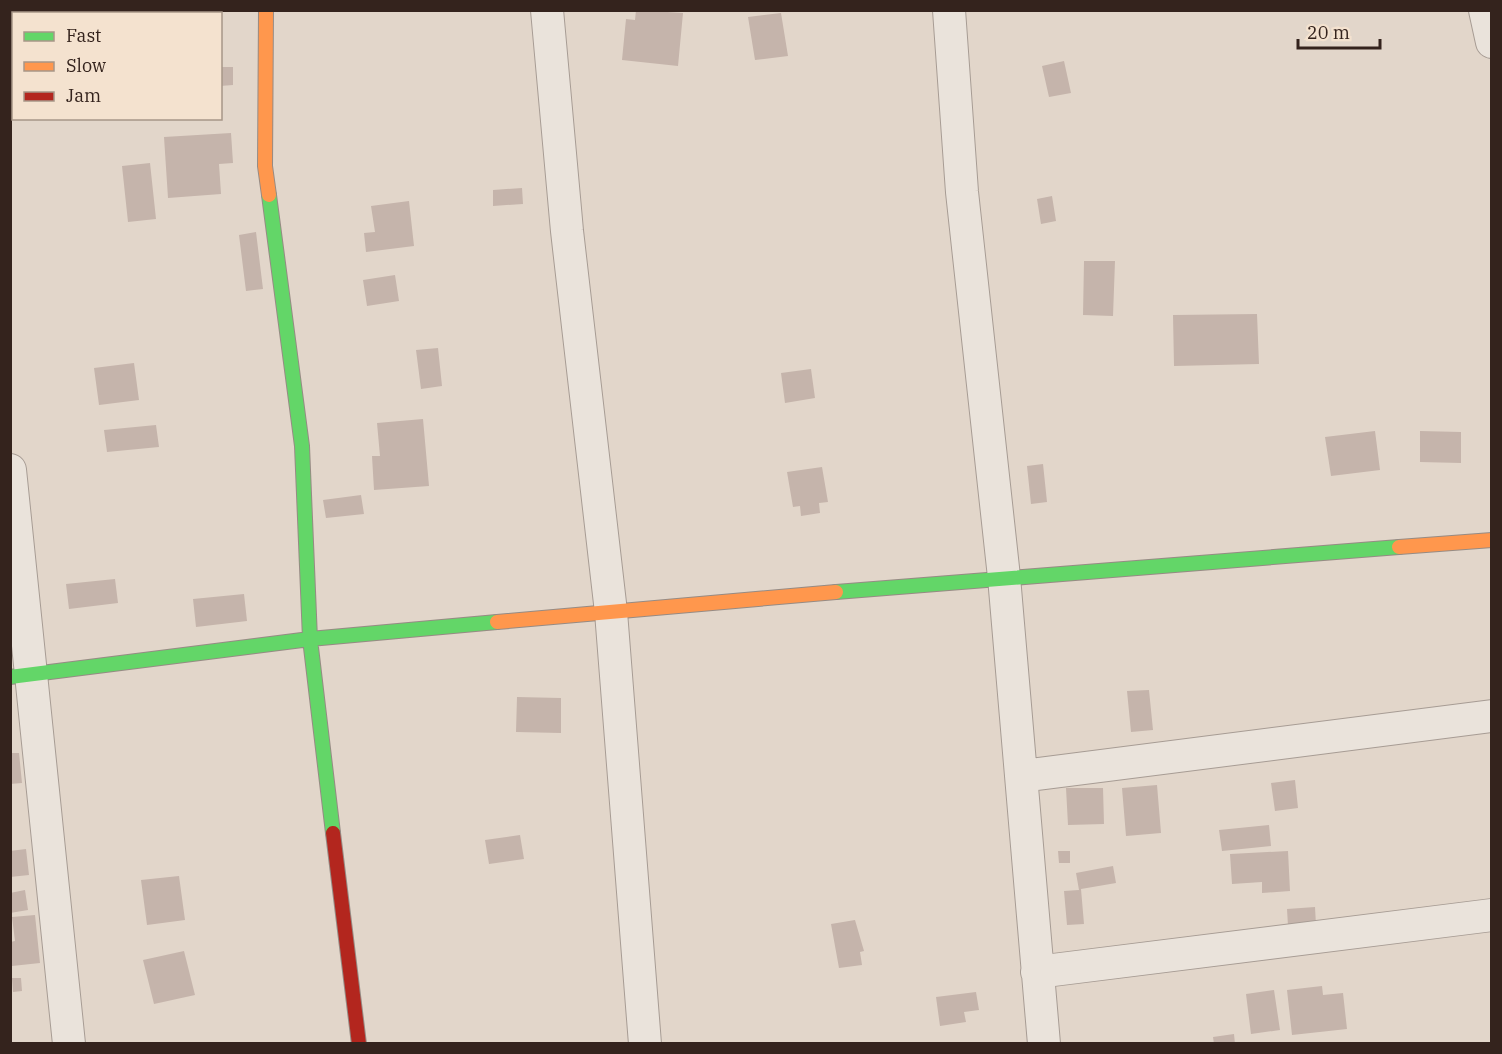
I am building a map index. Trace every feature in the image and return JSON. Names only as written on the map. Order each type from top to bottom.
[{"type":"street","points":[[266,10],[265,166],[302,446],[310,639],[359,1044]]},
{"type":"street","points":[[547,10],[567,231],[611,612],[645,1044]]},
{"type":"street","points":[[949,10],[962,192],[1004,577],[1044,1044]]},
{"type":"street","points":[[1485,10],[1491,42]]},
{"type":"street","points":[[10,470],[20,677],[69,1044]]},
{"type":"street","points":[[20,677],[310,639],[1004,577],[1491,540]]},
{"type":"street","points":[[1022,776],[1491,716]]},
{"type":"street","points":[[1037,972],[1491,915]]},
{"type":"building","points":[[10,10],[20,10],[20,12],[12,12],[12,32],[10,32]]},
{"type":"building","points":[[636,10],[683,13],[678,66],[622,60],[626,19],[635,20]]},
{"type":"building","points":[[781,13],[788,56],[755,60],[748,17]]},
{"type":"building","points":[[1064,61],[1071,93],[1049,97],[1042,66]]},
{"type":"building","points":[[222,67],[233,67],[233,85],[222,86]]},
{"type":"building","points":[[231,133],[233,163],[219,164],[221,194],[168,198],[164,137]]},
{"type":"building","points":[[150,163],[156,219],[128,222],[122,166]]},
{"type":"building","points":[[522,188],[523,204],[493,206],[493,190]]},
{"type":"building","points":[[1052,196],[1056,221],[1041,224],[1037,199]]},
{"type":"building","points":[[409,201],[414,246],[366,252],[364,233],[375,232],[371,206]]},
{"type":"building","points":[[256,232],[263,289],[246,291],[239,235]]},
{"type":"building","points":[[1084,261],[1115,261],[1113,316],[1083,315]]},
{"type":"building","points":[[395,275],[399,301],[367,306],[363,280]]},
{"type":"building","points":[[1257,314],[1259,364],[1174,366],[1173,315]]},
{"type":"building","points":[[438,348],[442,386],[421,389],[416,350]]},
{"type":"building","points":[[134,363],[139,400],[99,405],[94,368]]},
{"type":"building","points":[[811,369],[815,398],[785,403],[781,373]]},
{"type":"building","points":[[423,419],[429,486],[374,490],[372,456],[380,456],[377,423]]},
{"type":"building","points":[[156,425],[159,447],[107,452],[104,430]]},
{"type":"building","points":[[1375,431],[1380,470],[1331,476],[1325,437]]},
{"type":"building","points":[[1420,431],[1461,432],[1461,463],[1420,462]]},
{"type":"building","points":[[1043,464],[1047,502],[1031,504],[1027,466]]},
{"type":"building","points":[[822,467],[828,502],[819,503],[820,513],[801,516],[800,506],[793,507],[787,472]]},
{"type":"building","points":[[361,495],[364,514],[326,518],[323,500]]},
{"type":"building","points":[[115,579],[118,603],[69,609],[66,584]]},
{"type":"building","points":[[244,594],[247,621],[196,627],[193,599]]},
{"type":"building","points":[[1149,690],[1153,730],[1131,732],[1127,691]]},
{"type":"building","points":[[517,697],[561,698],[561,733],[516,732]]},
{"type":"building","points":[[10,753],[19,753],[22,783],[10,784]]},
{"type":"building","points":[[1295,780],[1298,808],[1275,811],[1271,783]]},
{"type":"building","points":[[1157,785],[1161,833],[1126,836],[1122,788]]},
{"type":"building","points":[[1066,788],[1103,788],[1104,824],[1068,825]]},
{"type":"building","points":[[1269,825],[1271,846],[1222,851],[1219,830]]},
{"type":"building","points":[[520,835],[524,859],[489,864],[485,840]]},
{"type":"building","points":[[26,849],[29,875],[10,877],[10,851]]},
{"type":"building","points":[[1058,851],[1070,851],[1070,863],[1059,863]]},
{"type":"building","points":[[1288,851],[1290,891],[1262,893],[1262,882],[1232,884],[1230,854]]},
{"type":"building","points":[[1113,866],[1116,883],[1081,889],[1084,924],[1067,925],[1064,891],[1079,890],[1076,873]]},
{"type":"building","points":[[179,876],[185,920],[147,925],[141,880]]},
{"type":"building","points":[[25,890],[28,910],[10,913],[10,893]]},
{"type":"building","points":[[1315,907],[1316,925],[1288,926],[1287,909]]},
{"type":"building","points":[[35,915],[40,963],[12,966],[10,942],[15,941],[12,917]]},
{"type":"building","points":[[855,920],[864,951],[860,952],[862,965],[839,968],[831,924]]},
{"type":"building","points":[[184,951],[195,995],[154,1004],[143,960]]},
{"type":"building","points":[[12,978],[21,978],[22,991],[13,992]]},
{"type":"building","points":[[1322,986],[1323,995],[1343,993],[1347,1029],[1292,1035],[1287,990]]},
{"type":"building","points":[[1274,990],[1280,1030],[1251,1034],[1246,994]]},
{"type":"building","points":[[976,992],[979,1010],[964,1012],[966,1022],[940,1026],[936,997]]},
{"type":"building","points":[[1234,1034],[1235,1044],[1214,1044],[1213,1037]]},
{"type":"traffic: fast","points":[[269,195],[302,446],[310,639],[333,833]]},
{"type":"traffic: fast","points":[[836,592],[1399,547]]},
{"type":"traffic: fast","points":[[10,677],[310,639],[497,622]]},
{"type":"traffic: slow","points":[[266,10],[265,166],[269,195]]},
{"type":"traffic: slow","points":[[1399,547],[1492,540]]},
{"type":"traffic: slow","points":[[497,622],[836,592]]},
{"type":"traffic: jam","points":[[333,833],[359,1044]]}]
